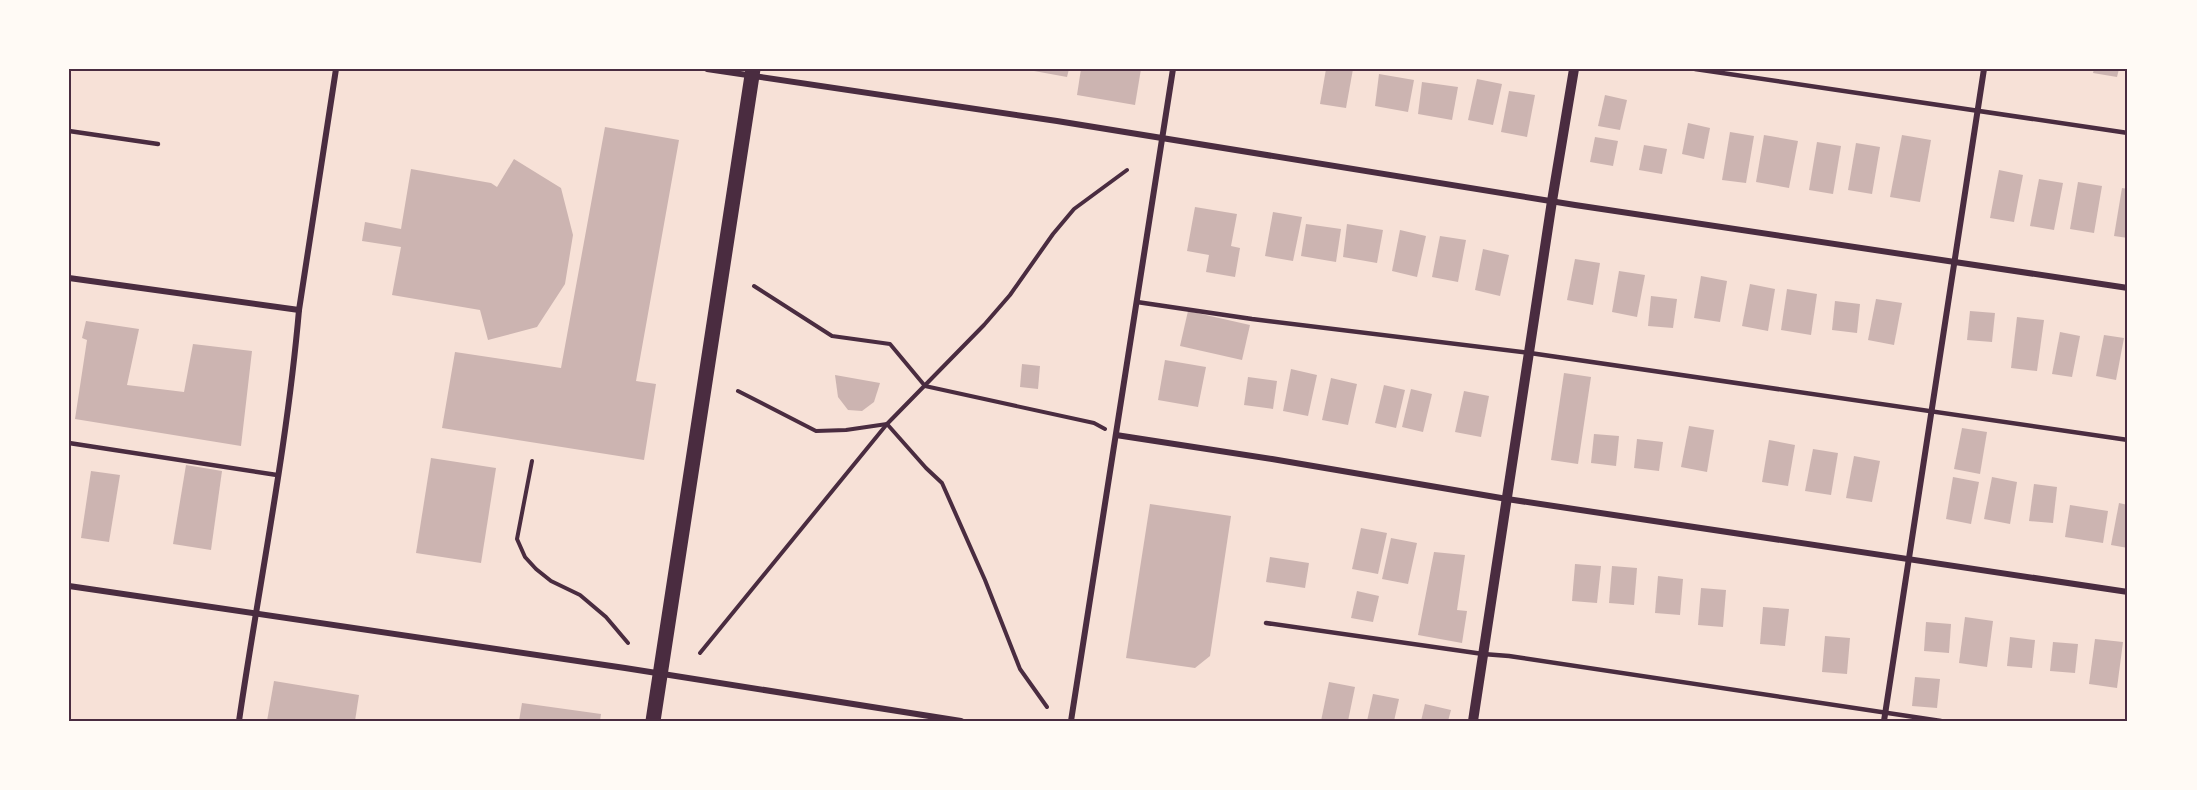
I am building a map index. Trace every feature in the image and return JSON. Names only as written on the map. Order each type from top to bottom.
[{"type":"main road","points":[[653,721],[752,72]]},
{"type":"street","points":[[239,721],[336,69]]},
{"type":"street","points":[[707,69],[752,72],[1552,201],[2128,288]]},
{"type":"street","points":[[1071,721],[1173,69]]},
{"type":"street","points":[[1473,721],[1574,69]]},
{"type":"street","points":[[1884,721],[1984,69]]},
{"type":"street","points":[[69,278],[299,310]]},
{"type":"street","points":[[1116,435],[1508,499],[2128,592]]},
{"type":"street","points":[[69,586],[961,721]]},
{"type":"lane","points":[[1695,69],[2128,133]]},
{"type":"lane","points":[[69,131],[158,144]]},
{"type":"lane","points":[[1137,302],[1252,319],[1530,353],[2128,440]]},
{"type":"lane","points":[[69,443],[277,475]]},
{"type":"lane","points":[[1266,623],[1509,656],[1941,721]]},
{"type":"path","points":[[700,653],[887,424],[984,325],[1010,295],[1053,234],[1074,209],[1127,170]]},
{"type":"path","points":[[754,286],[832,336],[890,344],[925,386],[1094,423],[1116,435]]},
{"type":"path","points":[[738,391],[816,431],[846,430],[887,424]]},
{"type":"path","points":[[887,424],[942,483],[985,580],[1020,669],[1047,707]]},
{"type":"path","points":[[532,461],[517,539],[525,557],[551,581],[580,596],[606,617],[628,644]]},
{"type":"building","points":[[1023,69],[1069,69],[1067,77]]},
{"type":"building","points":[[1081,69],[1141,69],[1135,105],[1077,95]]},
{"type":"building","points":[[1326,69],[1353,69],[1346,108],[1320,104]]},
{"type":"building","points":[[2094,69],[2119,69],[2117,77],[2093,73]]},
{"type":"building","points":[[1379,74],[1414,80],[1408,112],[1375,106]]},
{"type":"building","points":[[1477,79],[1502,84],[1493,125],[1468,120]]},
{"type":"building","points":[[1422,82],[1458,87],[1452,120],[1418,114]]},
{"type":"building","points":[[1509,91],[1535,95],[1527,137],[1501,132]]},
{"type":"building","points":[[1605,95],[1627,100],[1620,130],[1598,126]]},
{"type":"building","points":[[1688,123],[1710,128],[1704,159],[1682,154]]},
{"type":"building","points":[[605,127],[679,140],[636,381],[656,384],[644,460],[442,428],[455,352],[561,368]]},
{"type":"building","points":[[1730,132],[1754,136],[1746,183],[1722,180]]},
{"type":"building","points":[[1764,135],[1798,141],[1789,188],[1756,182]]},
{"type":"building","points":[[1902,135],[1931,140],[1920,202],[1890,197]]},
{"type":"building","points":[[1595,137],[1618,141],[1613,166],[1590,162]]},
{"type":"building","points":[[1817,142],[1841,146],[1833,194],[1809,190]]},
{"type":"building","points":[[1856,143],[1880,147],[1872,194],[1848,190]]},
{"type":"building","points":[[1644,145],[1667,149],[1662,174],[1639,170]]},
{"type":"building","points":[[514,159],[561,188],[573,235],[565,284],[537,327],[488,340],[480,310],[392,295],[401,247],[362,241],[365,222],[401,229],[411,169],[491,183],[497,187]]},
{"type":"building","points":[[1999,170],[2023,175],[2014,222],[1990,218]]},
{"type":"building","points":[[2039,179],[2063,183],[2054,230],[2030,226]]},
{"type":"building","points":[[2078,182],[2102,186],[2094,233],[2070,229]]},
{"type":"building","points":[[2122,188],[2128,189],[2128,238],[2114,236]]},
{"type":"building","points":[[1195,207],[1237,214],[1231,246],[1240,248],[1235,277],[1206,272],[1209,255],[1187,251]]},
{"type":"building","points":[[1273,212],[1302,217],[1293,261],[1265,256]]},
{"type":"building","points":[[1306,224],[1341,229],[1336,262],[1301,256]]},
{"type":"building","points":[[1347,224],[1383,230],[1377,263],[1343,257]]},
{"type":"building","points":[[1400,230],[1426,236],[1417,277],[1392,271]]},
{"type":"building","points":[[1440,236],[1466,240],[1458,282],[1432,277]]},
{"type":"building","points":[[1483,249],[1509,255],[1500,296],[1475,290]]},
{"type":"building","points":[[1575,259],[1600,263],[1593,305],[1567,300]]},
{"type":"building","points":[[1619,271],[1645,275],[1637,317],[1612,312]]},
{"type":"building","points":[[1701,276],[1727,281],[1720,322],[1694,318]]},
{"type":"building","points":[[1750,284],[1775,289],[1768,331],[1742,326]]},
{"type":"building","points":[[1787,289],[1817,294],[1811,335],[1781,330]]},
{"type":"building","points":[[1651,296],[1677,299],[1673,328],[1648,326]]},
{"type":"building","points":[[1876,299],[1902,303],[1894,345],[1868,340]]},
{"type":"building","points":[[1835,301],[1860,304],[1857,333],[1832,330]]},
{"type":"building","points":[[1188,311],[1250,325],[1242,360],[1180,346]]},
{"type":"building","points":[[1970,311],[1995,313],[1992,342],[1967,340]]},
{"type":"building","points":[[2017,317],[2044,320],[2037,371],[2011,368]]},
{"type":"building","points":[[86,321],[139,329],[127,385],[184,392],[193,344],[252,351],[241,446],[75,419],[87,340],[82,338]]},
{"type":"building","points":[[2060,332],[2080,336],[2072,377],[2052,374]]},
{"type":"building","points":[[2104,335],[2124,338],[2116,380],[2096,376]]},
{"type":"building","points":[[1165,360],[1206,367],[1198,407],[1158,400]]},
{"type":"building","points":[[1022,364],[1040,366],[1038,389],[1020,387]]},
{"type":"building","points":[[1291,369],[1317,375],[1308,416],[1283,411]]},
{"type":"building","points":[[1564,373],[1591,377],[1578,464],[1551,460]]},
{"type":"building","points":[[835,375],[880,383],[874,402],[862,411],[848,410],[838,397]]},
{"type":"building","points":[[1248,377],[1277,381],[1273,409],[1244,405]]},
{"type":"building","points":[[1331,378],[1357,384],[1348,425],[1322,420]]},
{"type":"building","points":[[1384,385],[1405,390],[1396,428],[1375,423]]},
{"type":"building","points":[[1411,389],[1432,394],[1423,432],[1402,427]]},
{"type":"building","points":[[1464,391],[1489,396],[1481,437],[1455,432]]},
{"type":"building","points":[[1689,426],[1714,430],[1707,472],[1681,467]]},
{"type":"building","points":[[1962,428],[1987,432],[1980,474],[1954,469]]},
{"type":"building","points":[[1594,434],[1619,436],[1616,466],[1591,463]]},
{"type":"building","points":[[1637,439],[1663,442],[1659,471],[1634,468]]},
{"type":"building","points":[[1769,440],[1795,445],[1788,486],[1762,482]]},
{"type":"building","points":[[1813,449],[1838,453],[1831,495],[1805,491]]},
{"type":"building","points":[[1854,456],[1880,461],[1872,502],[1846,498]]},
{"type":"building","points":[[431,458],[496,468],[481,563],[416,553]]},
{"type":"building","points":[[186,465],[222,471],[211,550],[173,544]]},
{"type":"building","points":[[91,471],[120,475],[109,542],[81,538]]},
{"type":"building","points":[[1953,477],[1979,482],[1971,524],[1946,519]]},
{"type":"building","points":[[1992,477],[2017,482],[2010,524],[1984,519]]},
{"type":"building","points":[[2034,484],[2057,487],[2053,523],[2029,521]]},
{"type":"building","points":[[2119,503],[2128,505],[2128,548],[2111,545]]},
{"type":"building","points":[[1150,504],[1231,516],[1210,656],[1195,668],[1126,658]]},
{"type":"building","points":[[2070,505],[2108,511],[2103,543],[2065,537]]},
{"type":"building","points":[[1361,528],[1387,533],[1378,574],[1352,569]]},
{"type":"building","points":[[1391,538],[1417,543],[1408,584],[1382,579]]},
{"type":"building","points":[[1434,552],[1465,555],[1457,610],[1467,611],[1462,643],[1418,635]]},
{"type":"building","points":[[1270,557],[1309,563],[1305,588],[1266,582]]},
{"type":"building","points":[[1575,564],[1601,566],[1597,603],[1572,601]]},
{"type":"building","points":[[1612,566],[1637,568],[1634,605],[1609,603]]},
{"type":"building","points":[[1658,576],[1683,579],[1680,615],[1655,613]]},
{"type":"building","points":[[1701,588],[1726,590],[1723,627],[1698,625]]},
{"type":"building","points":[[1357,591],[1379,596],[1373,622],[1351,618]]},
{"type":"building","points":[[1763,607],[1789,609],[1785,646],[1760,644]]},
{"type":"building","points":[[1965,617],[1993,621],[1987,667],[1959,663]]},
{"type":"building","points":[[1926,622],[1951,624],[1949,653],[1924,651]]},
{"type":"building","points":[[1825,636],[1850,638],[1847,674],[1822,672]]},
{"type":"building","points":[[2010,637],[2035,640],[2032,668],[2007,666]]},
{"type":"building","points":[[2095,639],[2123,642],[2117,688],[2089,684]]},
{"type":"building","points":[[2053,642],[2078,644],[2075,673],[2050,671]]},
{"type":"building","points":[[1915,677],[1940,679],[1937,708],[1912,706]]},
{"type":"building","points":[[274,681],[359,695],[355,721],[267,721]]},
{"type":"building","points":[[1329,682],[1355,687],[1348,721],[1321,721]]},
{"type":"building","points":[[1373,694],[1399,699],[1394,721],[1367,721]]},
{"type":"building","points":[[522,703],[601,714],[600,721],[519,721]]},
{"type":"building","points":[[1425,704],[1451,710],[1448,721],[1421,721]]}]
